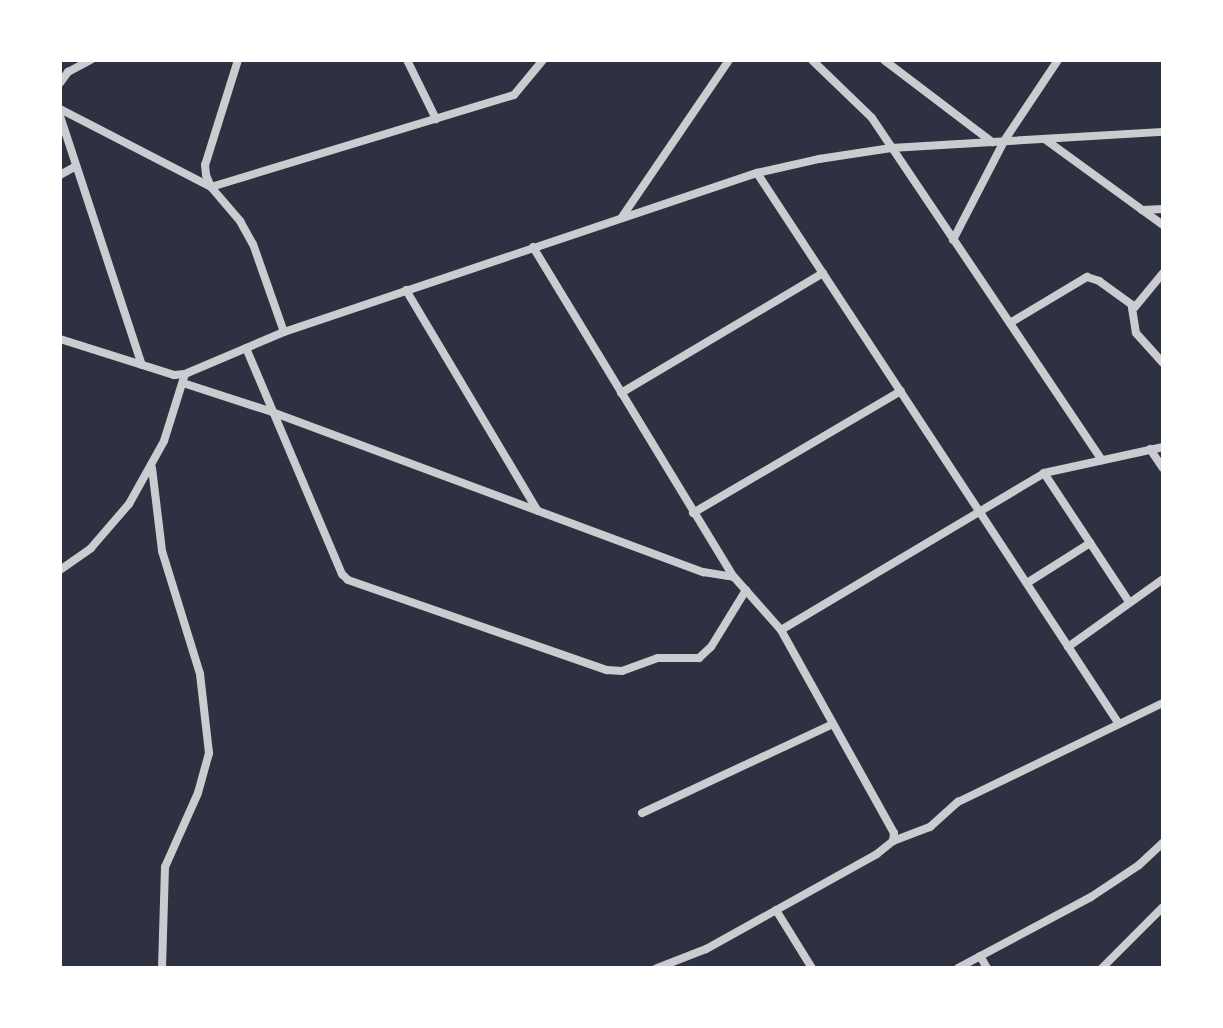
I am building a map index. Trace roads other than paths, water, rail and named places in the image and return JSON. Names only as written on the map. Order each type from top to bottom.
[{"type":"street","points":[[60,83],[68,72],[91,60]]},
{"type":"street","points":[[211,187],[205,165],[238,60]]},
{"type":"street","points":[[407,60],[436,119]]},
{"type":"street","points":[[211,187],[514,95],[543,60]]},
{"type":"street","points":[[622,217],[729,60]]},
{"type":"street","points":[[812,60],[872,118],[1102,460]]},
{"type":"street","points":[[953,240],[1004,141],[1058,60]]},
{"type":"street","points":[[891,62],[992,142]]},
{"type":"street","points":[[60,109],[211,187],[240,221],[253,244],[284,332]]},
{"type":"street","points":[[60,116],[142,365]]},
{"type":"street","points":[[60,570],[91,548],[129,504],[152,468],[184,378],[284,332],[757,173],[891,148],[1163,132]]},
{"type":"street","points":[[1045,139],[1163,225]]},
{"type":"street","points":[[60,175],[76,166]]},
{"type":"street","points":[[757,173],[1119,724]]},
{"type":"street","points":[[1142,210],[1163,209]]},
{"type":"street","points":[[533,247],[734,577],[781,630],[894,833],[893,841]]},
{"type":"street","points":[[621,393],[823,273]]},
{"type":"street","points":[[1132,308],[1163,273]]},
{"type":"street","points":[[1010,323],[1087,277],[1099,281],[1132,308],[1136,333],[1163,363]]},
{"type":"street","points":[[406,290],[538,511]]},
{"type":"street","points":[[60,339],[184,378],[703,572],[734,577]]},
{"type":"street","points":[[246,348],[342,574],[358,584],[607,670],[622,671],[658,658],[699,658],[711,647],[746,590]]},
{"type":"street","points":[[693,513],[901,391]]},
{"type":"street","points":[[781,630],[979,509],[1044,473],[1163,447]]},
{"type":"street","points":[[1150,449],[1163,468]]},
{"type":"street","points":[[152,468],[162,551],[200,674],[209,753],[198,793],[165,867],[162,968]]},
{"type":"street","points":[[1044,473],[1129,602]]},
{"type":"street","points":[[1027,583],[1090,543]]},
{"type":"street","points":[[1068,647],[1163,579]]},
{"type":"street","points":[[657,968],[706,949],[877,854],[893,841],[930,827],[958,802],[1163,703]]},
{"type":"street","points":[[642,813],[833,724]]},
{"type":"street","points":[[958,968],[1091,897],[1139,865],[1163,843]]},
{"type":"street","points":[[1102,968],[1163,907]]},
{"type":"street","points":[[776,910],[812,968]]},
{"type":"street","points":[[980,956],[987,968]]}]
